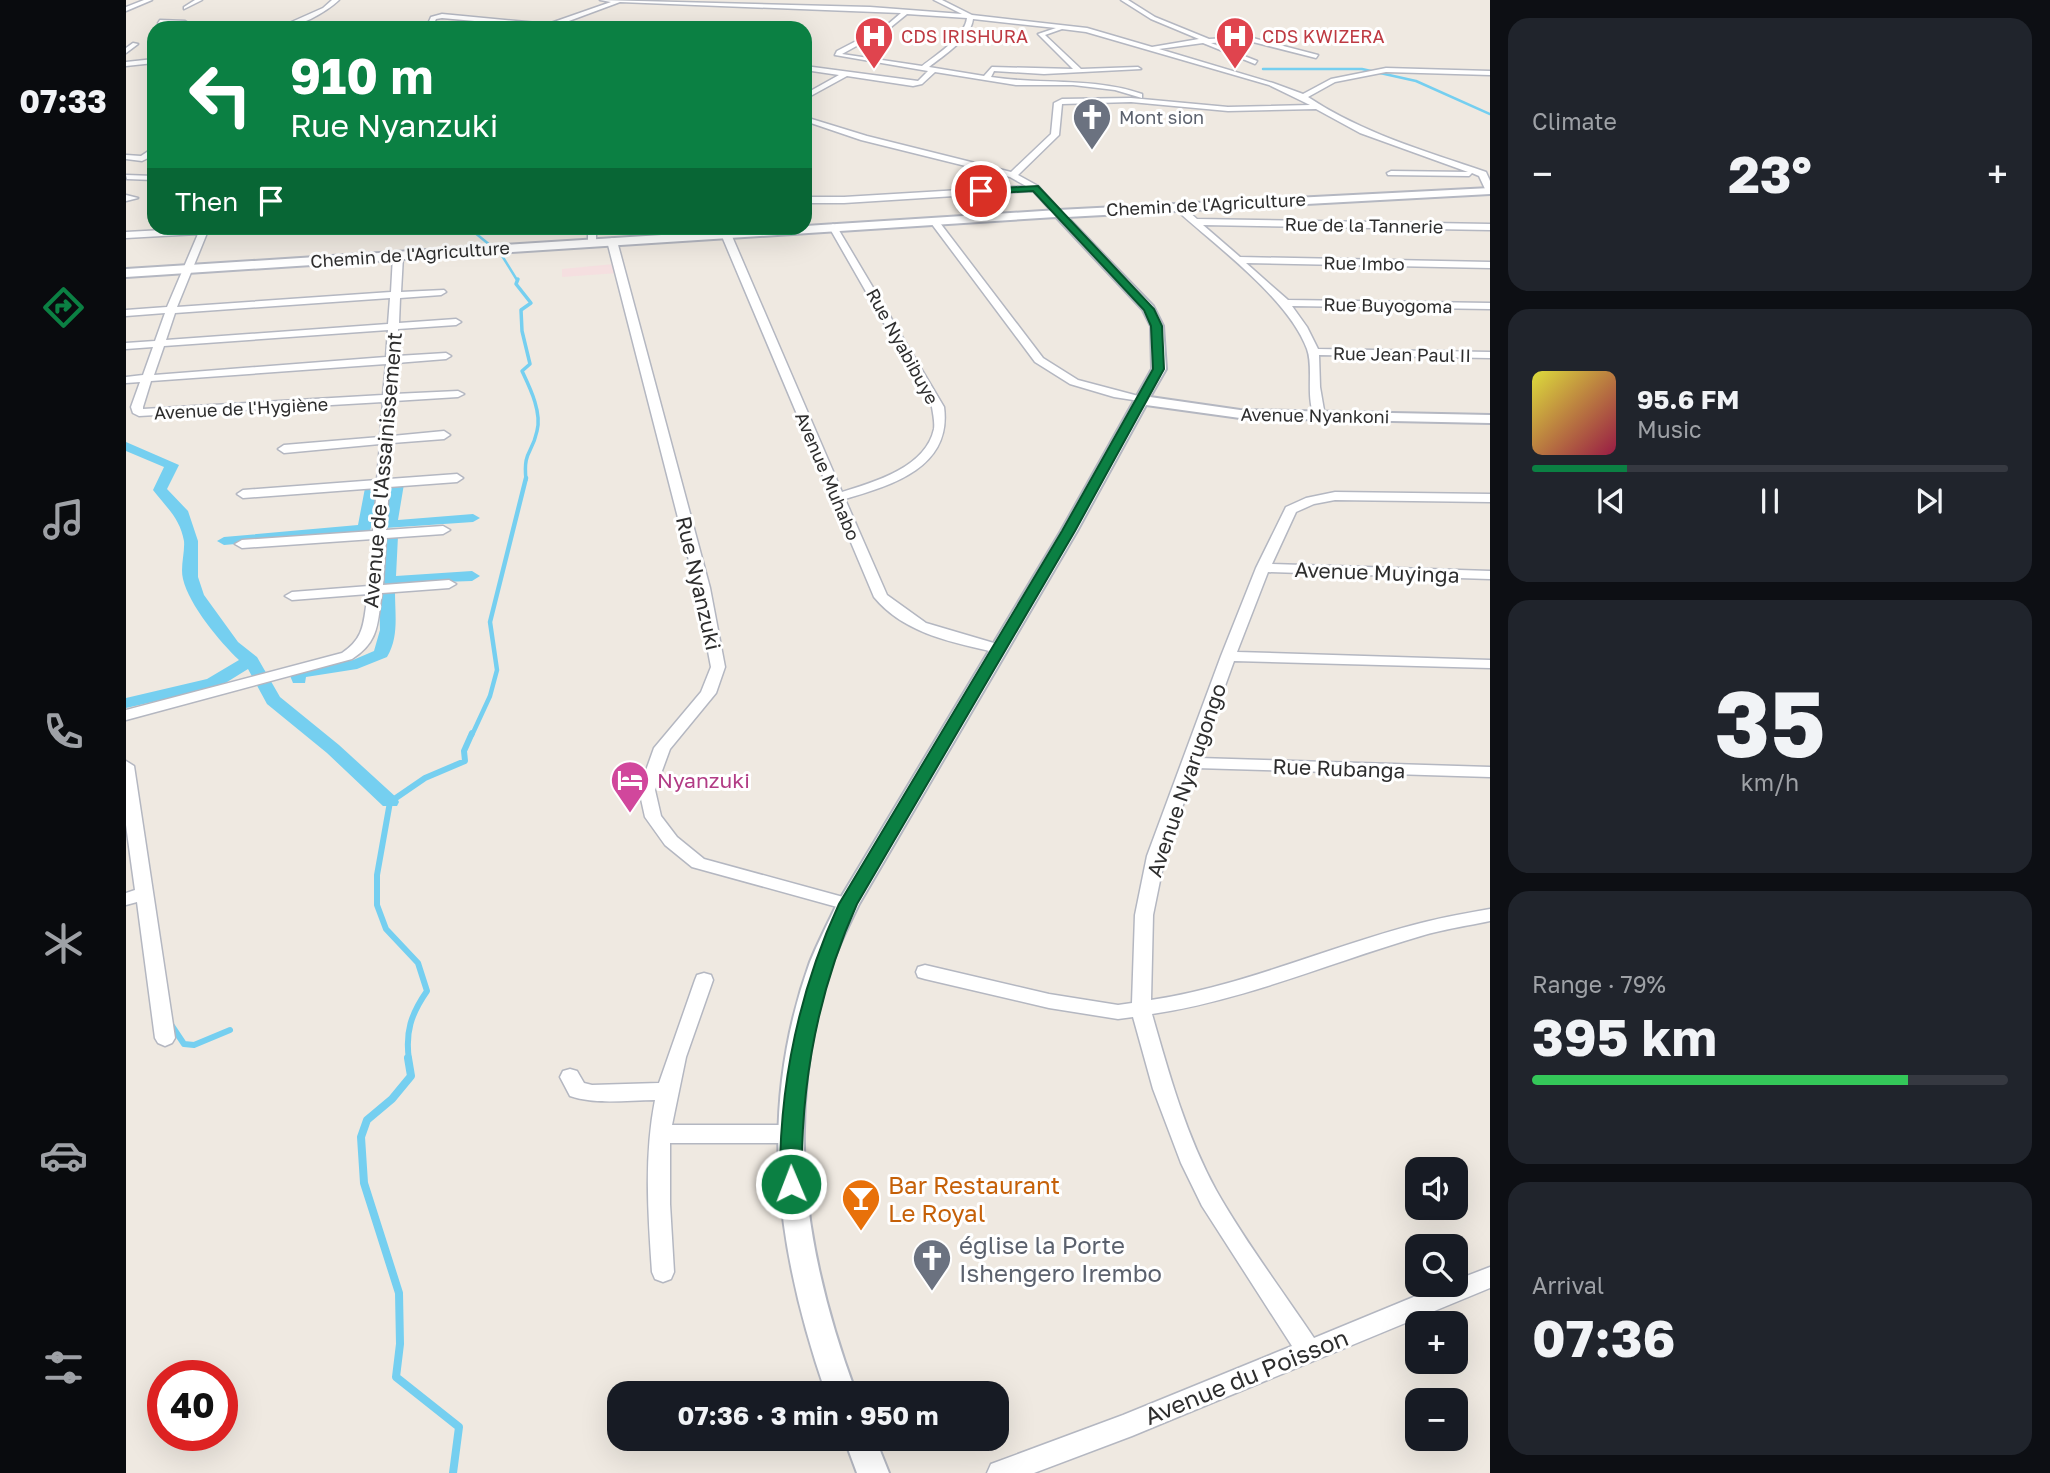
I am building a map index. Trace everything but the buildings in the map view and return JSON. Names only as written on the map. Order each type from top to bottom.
[{"type":"street","points":[[126,9],[149,0]]},
{"type":"street","points":[[186,8],[199,0]]},
{"type":"street","points":[[297,21],[325,9],[336,0]]},
{"type":"street","points":[[603,0],[970,16],[1100,33],[1271,83],[1303,97],[1332,117],[1363,131],[1483,174],[1490,191]]},
{"type":"street","points":[[937,0],[970,16]]},
{"type":"street","points":[[1124,0],[1153,18],[1255,62]]},
{"type":"street","points":[[563,21],[620,1]]},
{"type":"street","points":[[907,12],[889,26],[837,54],[1016,83],[1073,83],[1116,88],[1133,93],[1151,103]]},
{"type":"street","points":[[432,21],[433,18],[442,16],[489,21]]},
{"type":"street","points":[[924,68],[954,43],[970,24],[970,16]]},
{"type":"street","points":[[1068,27],[1041,34],[1079,71]]},
{"type":"street","points":[[1148,49],[1204,41],[1256,40],[1316,56]]},
{"type":"street","points":[[126,51],[135,44]]},
{"type":"street","points":[[126,63],[147,62]]},
{"type":"street","points":[[812,69],[918,84],[933,70]]},
{"type":"street","points":[[986,79],[992,69],[1138,69]]},
{"type":"street","points":[[1303,97],[1329,81],[1386,70],[1490,74]]},
{"type":"street","points":[[812,93],[844,75]]},
{"type":"street","points":[[1013,175],[1055,135],[1058,103],[1081,100],[1228,109],[1320,107]]},
{"type":"street","points":[[812,122],[864,138],[1013,175],[1035,188],[1149,309],[1157,326],[1159,369],[999,649],[848,904],[820,966],[804,1029],[790,1134],[791,1194],[801,1269],[822,1344],[836,1381]]},
{"type":"street","points":[[126,156],[142,159]]},
{"type":"street","points":[[127,177],[147,156]]},
{"type":"street","points":[[1391,173],[1483,174]]},
{"type":"street","points":[[127,177],[147,178]]},
{"type":"street","points":[[812,200],[1035,188]]},
{"type":"street","name":"Chemin de l'Agriculture","points":[[812,228],[1177,206],[1490,191]]},
{"type":"street","points":[[1177,206],[1285,303],[1314,352],[1314,387],[1319,416]]},
{"type":"street","points":[[933,220],[1039,360],[1054,373],[1070,383],[1142,400]]},
{"type":"street","name":"Rue de la Tannerie","points":[[1196,222],[1490,227]]},
{"type":"street","name":"Rue Nyabibuye","points":[[833,227],[938,407],[943,421],[937,437],[908,470],[881,485],[837,497]]},
{"type":"street","points":[[126,235],[147,233]]},
{"type":"street","name":"Avenue de l'Hygiène","points":[[202,235],[171,310],[137,407],[139,413],[458,394]]},
{"type":"street","points":[[592,235],[593,242]]},
{"type":"street","name":"Chemin de l'Agriculture","points":[[126,273],[710,235]]},
{"type":"street","name":"Avenue Muhabo","points":[[726,235],[881,597],[898,614],[923,628],[999,649]]},
{"type":"street","name":"Rue Nyanzuki","points":[[612,241],[703,588],[718,667],[708,693],[662,748],[647,789],[653,817],[671,841],[698,863],[848,904]]},
{"type":"street","name":"Avenue de l'Assainissement","points":[[126,715],[347,656],[362,646],[376,590],[389,360],[394,327],[398,256]]},
{"type":"street","name":"Rue Imbo","points":[[1238,260],[1490,265]]},
{"type":"street","points":[[126,313],[441,292]]},
{"type":"street","name":"Rue Buyogoma","points":[[1285,303],[1490,306]]},
{"type":"street","points":[[126,346],[456,322]]},
{"type":"street","name":"Rue Jean Paul II","points":[[1314,352],[1490,355]]},
{"type":"street","points":[[126,380],[446,356]]},
{"type":"street","name":"Avenue Nyankoni","points":[[1142,400],[1240,414],[1490,419]]},
{"type":"street","points":[[284,449],[444,435]]},
{"type":"street","points":[[243,494],[457,478]]},
{"type":"street","name":"Avenue Nyarugongo","points":[[1308,1350],[1210,1199],[1192,1163],[1163,1088],[1141,1009],[1144,915],[1156,856],[1228,656],[1291,510],[1321,497],[1367,495],[1490,498]]},
{"type":"street","points":[[242,544],[443,530]]},
{"type":"street","name":"Avenue Muyinga","points":[[1264,568],[1490,575]]},
{"type":"street","points":[[292,596],[449,584]]},
{"type":"street","points":[[1228,656],[1490,664]]},
{"type":"street","name":"Rue Rubanga","points":[[1189,763],[1490,772]]},
{"type":"street","points":[[126,766],[165,1038]]},
{"type":"street","points":[[126,899],[145,894]]},
{"type":"street","points":[[925,972],[1086,1008],[1118,1012],[1184,1002],[1248,985],[1422,929],[1490,915]]},
{"type":"street","points":[[663,1272],[658,1178],[660,1134],[683,1036],[704,980]]},
{"type":"street","points":[[570,1077],[577,1090],[592,1093],[668,1091]]},
{"type":"street","points":[[660,1134],[790,1134]]},
{"type":"street","name":"Avenue du Poisson","points":[[1000,1473],[1123,1427],[1490,1277]]},
{"type":"street","points":[[864,1451],[873,1473]]},
{"type":"shaded area","points":[[614,264],[618,273],[562,277],[562,269]]},
{"type":"waterway","points":[[1263,69],[1362,69],[1416,81],[1490,114]]},
{"type":"waterway","points":[[478,235],[501,254],[517,280]]},
{"type":"waterway","points":[[518,279],[516,284],[531,303],[521,310],[522,331],[530,364],[522,371],[538,416],[535,439],[526,463],[526,478]]},
{"type":"waterway","points":[[126,446],[172,465],[160,490],[181,511],[191,541],[190,577],[196,595],[232,645],[249,661]]},
{"type":"waterway","points":[[472,735],[490,696],[497,670],[490,622],[526,478]]},
{"type":"waterway","points":[[397,484],[390,525],[473,518]]},
{"type":"waterway","points":[[224,541],[365,529],[372,488]]},
{"type":"waterway","points":[[391,536],[388,581],[472,576]]},
{"type":"waterway","points":[[299,679],[297,673],[357,664],[381,654],[387,630],[387,592]]},
{"type":"waterway","points":[[126,703],[213,683],[249,661]]},
{"type":"waterway","points":[[249,661],[256,667],[273,700],[333,749],[390,802]]},
{"type":"waterway","points":[[409,1060],[410,1024],[427,991],[418,963],[386,929],[377,905],[377,875],[390,802],[425,778],[465,761],[464,751],[472,733]]},
{"type":"waterway","points":[[172,1026],[184,1044],[194,1045],[230,1030]]},
{"type":"waterway","points":[[408,1058],[411,1076],[392,1099],[367,1120],[361,1137],[364,1183],[399,1293],[400,1344],[396,1377],[459,1427],[453,1473]]},
{"type":"place","name":"CDS IRISHURA","points":[[874,70]]},
{"type":"place","name":"CDS KWIZERA","points":[[1235,70]]},
{"type":"place","name":"Mont sion","points":[[1092,151]]},
{"type":"place","name":"Nyanzuki","points":[[630,814]]},
{"type":"place","name":"Bar Restaurant Le Royal","points":[[861,1232]]},
{"type":"place","name":"église la Porte Ishengero Irembo","points":[[932,1292]]},
{"type":"route","points":[[791,1184],[790,1134],[800,1050],[820,966],[827,949],[848,904],[1069,531],[1159,369],[1157,326],[1149,309],[1035,188],[981,191]]}]
